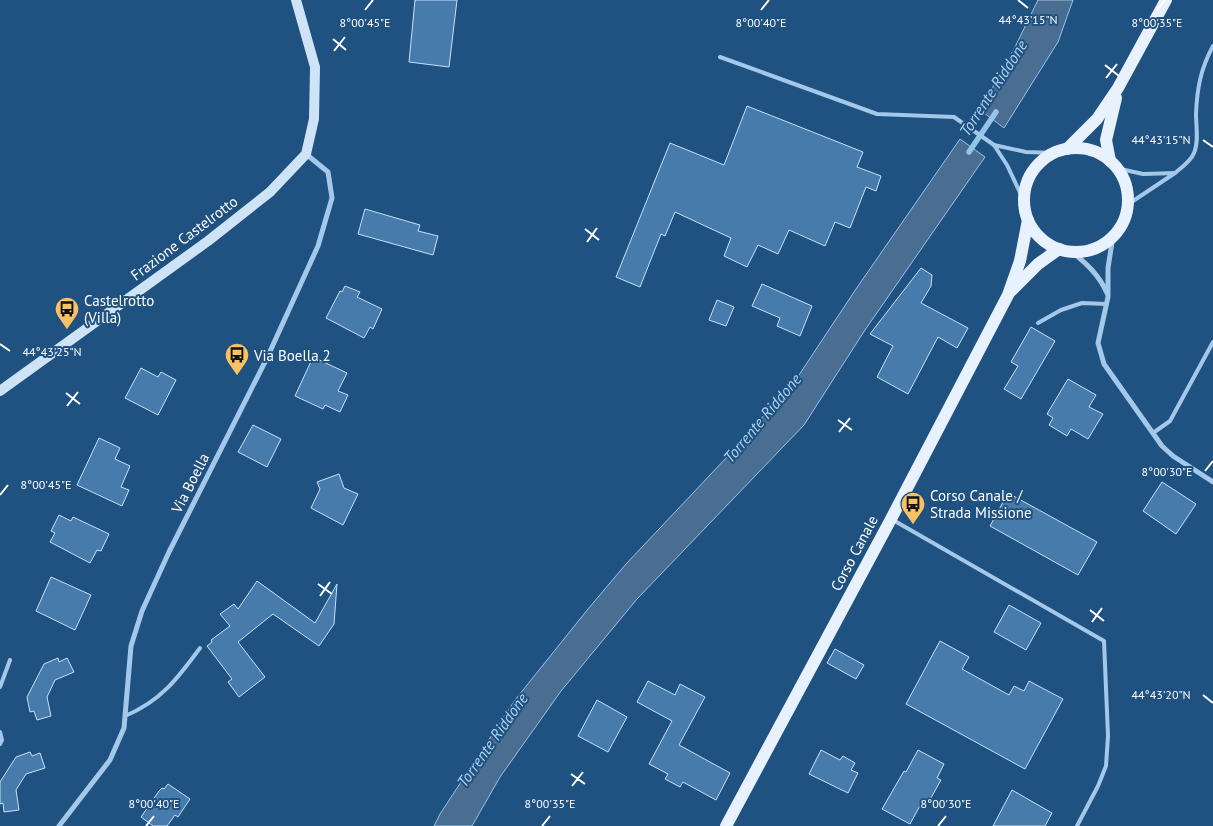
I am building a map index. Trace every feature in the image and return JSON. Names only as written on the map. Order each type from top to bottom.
[{"type":"main road","points":[[296,0],[315,67],[314,119],[306,154]]},
{"type":"main road","name":"Corso Canale","points":[[1068,149],[1097,119],[1118,88],[1166,0]]},
{"type":"main road","name":"Corso Canale","points":[[1113,165],[1097,153],[1083,149],[1068,149],[1055,152],[1042,161],[1032,172],[1026,186],[1024,202],[1028,220],[1035,233],[1046,243],[1066,251],[1087,251],[1101,245],[1113,236],[1120,227],[1125,215],[1127,195],[1124,183],[1113,165],[1106,140],[1118,88]]},
{"type":"main road","name":"Frazione Castelrotto","points":[[0,391],[208,241],[270,192],[306,154]]},
{"type":"main road","name":"Corso Canale","points":[[726,826],[891,519],[1008,295],[1020,261],[1028,220]]},
{"type":"main road","name":"Corso Canale","points":[[1008,295],[1038,264],[1066,251]]},
{"type":"street","name":"Via Boella","points":[[59,826],[110,760],[124,728],[131,646],[142,611],[169,552],[267,358],[318,246],[332,198],[328,172],[306,154]]},
{"type":"street","points":[[1113,236],[1108,268],[1108,297],[1098,343],[1102,360],[1162,446],[1173,456],[1213,482]]},
{"type":"street","points":[[1066,251],[1091,268],[1103,284],[1108,297]]},
{"type":"lane","points":[[1127,205],[1175,173],[1194,154],[1197,139],[1198,86],[1204,63],[1213,46]]},
{"type":"lane","points":[[720,57],[877,114],[954,117],[994,145],[1007,165],[1024,202]]},
{"type":"lane","points":[[994,145],[1026,152],[1055,152]]},
{"type":"lane","points":[[1113,165],[1143,174],[1175,173]]},
{"type":"lane","points":[[1038,323],[1061,310],[1082,303],[1107,304]]},
{"type":"lane","points":[[1153,433],[1170,421],[1213,342]]},
{"type":"lane","points":[[891,519],[1104,641],[1108,736],[1106,766],[1098,786],[1077,826]]},
{"type":"lane","points":[[125,716],[141,709],[162,694],[181,674],[200,648]]},
{"type":"lane","points":[[0,687],[10,660]]},
{"type":"lane","points":[[0,732],[2,740],[0,744]]},
{"type":"water","points":[[1038,0],[1073,0],[1058,42],[1004,128],[980,110],[1015,47]]},
{"type":"water","points":[[960,139],[985,157],[865,330],[804,425],[637,599],[561,691],[500,777],[472,826],[434,826],[515,700],[588,609],[626,564],[727,457],[797,378]]},
{"type":"building","points":[[415,0],[457,0],[449,67],[409,62]]},
{"type":"building","points":[[747,106],[863,152],[857,167],[881,176],[876,191],[866,187],[850,228],[835,222],[825,246],[789,230],[778,254],[758,245],[747,267],[724,256],[731,238],[675,212],[665,236],[661,234],[640,287],[616,277],[670,143],[724,165]]},
{"type":"building","points":[[365,209],[420,225],[418,231],[438,236],[433,255],[358,234]]},
{"type":"building","points":[[921,268],[932,275],[931,286],[921,303],[968,328],[957,348],[938,337],[908,394],[877,377],[893,346],[870,334]]},
{"type":"building","points":[[762,284],[812,306],[800,336],[777,326],[780,318],[752,306]]},
{"type":"building","points":[[345,286],[360,292],[357,297],[382,309],[373,329],[370,327],[364,338],[326,318],[340,291],[342,292]]},
{"type":"building","points":[[717,300],[734,307],[726,326],[709,320]]},
{"type":"building","points":[[1031,327],[1055,341],[1021,399],[1004,389],[1018,366],[1011,362]]},
{"type":"building","points":[[313,357],[347,373],[338,391],[348,395],[340,412],[325,405],[323,409],[295,396]]},
{"type":"building","points":[[141,368],[158,377],[161,372],[176,380],[158,415],[125,398]]},
{"type":"building","points":[[1068,379],[1096,395],[1089,407],[1103,414],[1088,439],[1071,429],[1067,436],[1049,425],[1053,418],[1047,414]]},
{"type":"building","points":[[253,425],[281,439],[267,467],[238,452]]},
{"type":"building","points":[[99,438],[120,448],[115,459],[130,466],[121,487],[129,490],[122,506],[77,485]]},
{"type":"building","points":[[339,474],[344,488],[358,494],[343,525],[311,508],[320,489],[317,482]]},
{"type":"building","points":[[1162,482],[1196,504],[1176,534],[1143,511]]},
{"type":"building","points":[[1008,493],[1097,542],[1078,575],[990,526]]},
{"type":"building","points":[[59,515],[71,521],[73,517],[109,534],[101,551],[97,550],[90,563],[50,542],[55,533],[51,531]]},
{"type":"building","points":[[51,577],[91,595],[75,630],[36,611]]},
{"type":"building","points":[[257,581],[315,623],[337,584],[334,624],[319,646],[273,614],[238,642],[265,677],[239,697],[228,682],[232,679],[207,646],[212,642],[211,640],[230,626],[220,614],[234,604],[238,609]]},
{"type":"building","points":[[1009,605],[1041,623],[1026,650],[994,632]]},
{"type":"building","points":[[940,641],[969,657],[962,669],[1009,695],[1014,686],[1024,691],[1029,681],[1063,699],[1025,769],[906,704]]},
{"type":"building","points":[[835,649],[864,665],[856,679],[827,663]]},
{"type":"building","points":[[58,658],[59,662],[67,658],[74,672],[55,680],[47,697],[51,716],[37,720],[34,711],[30,712],[27,697],[44,664]]},
{"type":"building","points":[[648,681],[675,695],[680,684],[705,697],[679,745],[730,773],[716,800],[683,782],[680,787],[665,779],[668,774],[649,764],[672,721],[637,702]]},
{"type":"building","points":[[597,700],[627,717],[608,752],[578,736]]},
{"type":"building","points":[[821,750],[840,760],[843,756],[855,763],[851,770],[858,773],[848,793],[809,774]]},
{"type":"building","points":[[918,750],[944,764],[937,778],[941,780],[927,805],[922,802],[910,824],[882,809]]},
{"type":"building","points":[[30,752],[32,756],[40,753],[45,768],[26,774],[16,790],[19,810],[4,812],[3,803],[0,804],[0,782],[16,757]]},
{"type":"building","points":[[168,784],[190,799],[178,817],[175,815],[167,826],[153,826],[141,817],[159,791]]},
{"type":"building","points":[[1012,790],[1052,813],[1045,826],[993,826]]},
{"type":"waterway","name":"Torrente Riddone","points":[[969,152],[996,112]]},
{"type":"place","name":"Castelrotto (Villa)","points":[[67,330]]},
{"type":"place","name":"Via Boella 2","points":[[237,376]]},
{"type":"place","name":"Corso Canale / Strada Missione","points":[[913,525]]}]
